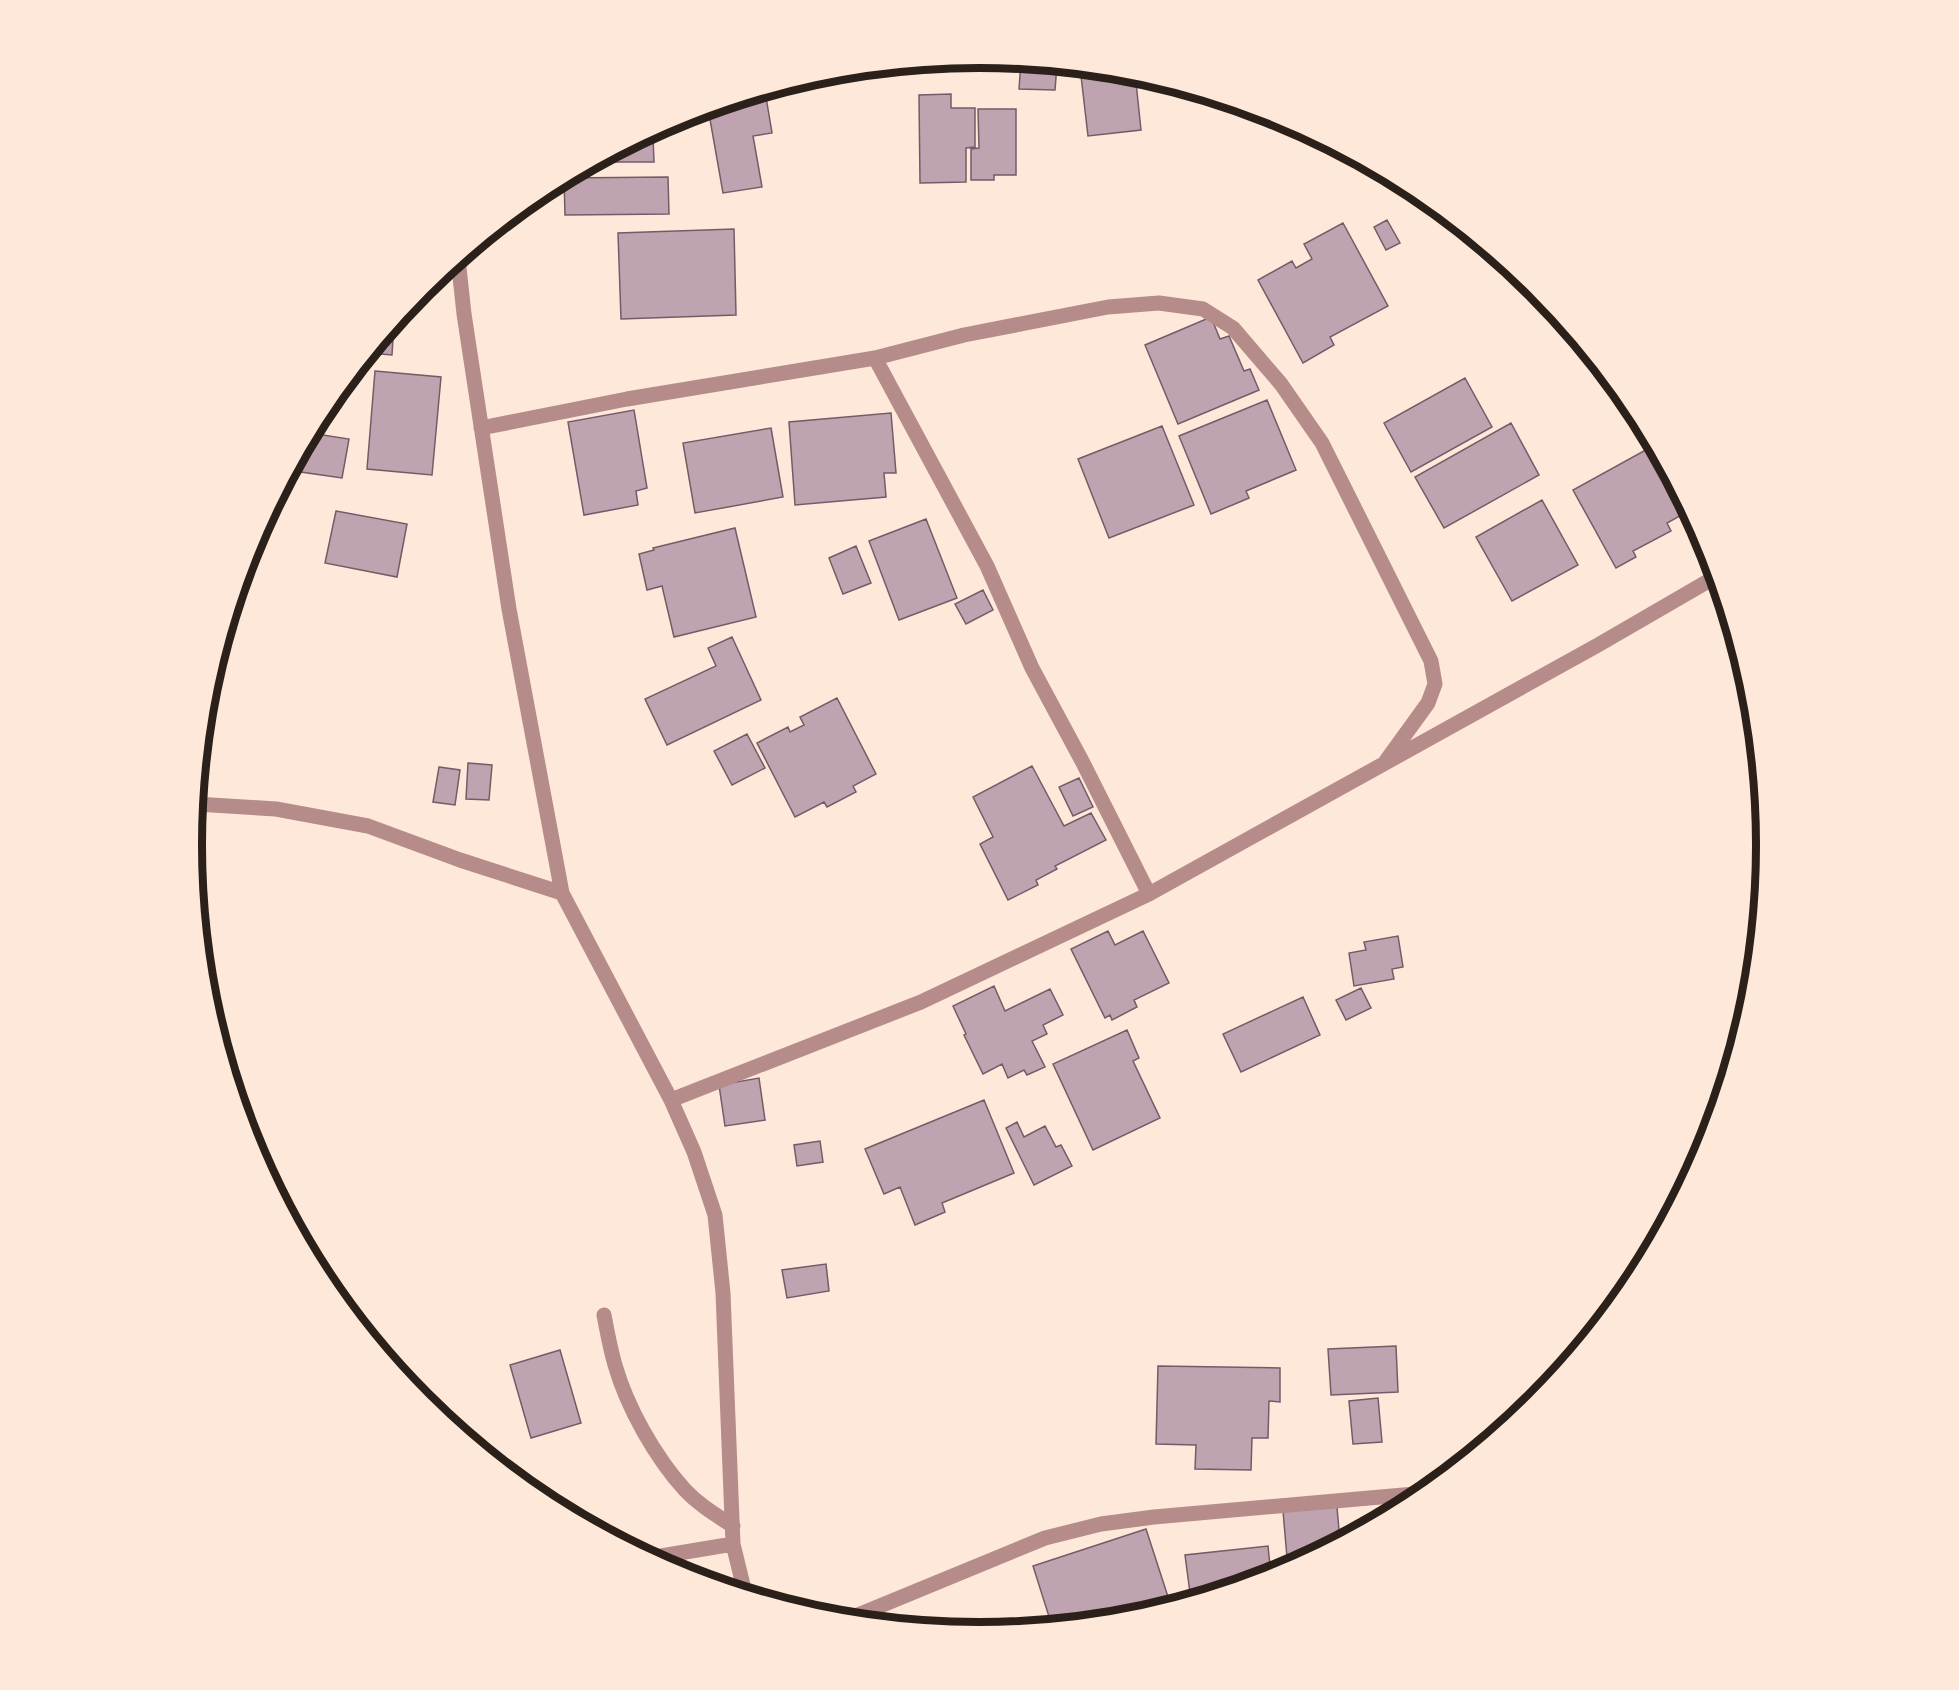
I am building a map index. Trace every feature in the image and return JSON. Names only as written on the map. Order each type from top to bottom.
[{"type":"street","points":[[459,268],[464,314],[509,609],[562,893],[671,1100],[694,1152],[715,1215],[723,1293],[733,1544],[743,1585]]},
{"type":"street","points":[[481,428],[627,399],[875,358],[964,336],[1108,307],[1159,303],[1203,309],[1233,328],[1281,384],[1322,443],[1431,661],[1435,684],[1428,703],[1386,761]]},
{"type":"street","points":[[875,358],[987,566],[1032,668],[1149,894]]},
{"type":"street","points":[[671,1100],[921,1002],[1149,894],[1598,645],[1710,580]]},
{"type":"street","points":[[204,804],[276,809],[368,826],[460,860],[562,893]]},
{"type":"street","points":[[604,1315],[615,1366],[629,1401],[648,1438],[664,1464],[685,1490],[704,1507],[733,1526]]},
{"type":"street","points":[[862,1613],[1045,1538],[1101,1524],[1405,1495]]},
{"type":"street","points":[[665,1555],[733,1544]]},
{"type":"building","points":[[1020,69],[1056,72],[1055,90],[1019,89]]},
{"type":"building","points":[[1081,74],[1136,83],[1141,130],[1088,136]]},
{"type":"building","points":[[951,94],[951,108],[975,108],[975,147],[966,148],[966,182],[920,183],[919,95]]},
{"type":"building","points":[[766,98],[772,133],[753,136],[762,187],[723,193],[710,117]]},
{"type":"building","points":[[978,109],[1016,109],[1016,175],[994,175],[994,180],[971,180],[971,149],[979,148]]},
{"type":"building","points":[[653,140],[654,162],[610,162]]},
{"type":"building","points":[[668,177],[669,214],[565,215],[564,189],[582,178]]},
{"type":"building","points":[[1387,220],[1400,243],[1386,250],[1374,227]]},
{"type":"building","points":[[1343,223],[1388,306],[1330,337],[1334,345],[1303,363],[1258,280],[1292,261],[1296,268],[1312,259],[1304,244]]},
{"type":"building","points":[[734,229],[736,315],[621,319],[618,233]]},
{"type":"building","points":[[1211,317],[1220,339],[1229,336],[1244,371],[1250,369],[1259,390],[1178,424],[1145,345]]},
{"type":"building","points":[[393,334],[392,355],[378,354]]},
{"type":"building","points":[[375,371],[441,377],[432,475],[367,469]]},
{"type":"building","points":[[1465,378],[1492,427],[1411,472],[1384,423]]},
{"type":"building","points":[[1267,400],[1296,470],[1246,491],[1249,498],[1211,514],[1179,436]]},
{"type":"building","points":[[634,410],[647,488],[636,491],[638,505],[584,515],[568,422]]},
{"type":"building","points":[[891,413],[896,473],[884,473],[886,497],[795,505],[789,422]]},
{"type":"building","points":[[1511,423],[1539,475],[1444,528],[1415,477]]},
{"type":"building","points":[[1162,426],[1194,505],[1109,538],[1078,459]]},
{"type":"building","points":[[771,428],[783,497],[695,513],[683,443]]},
{"type":"building","points":[[320,434],[349,439],[342,478],[301,472],[302,463]]},
{"type":"building","points":[[1648,448],[1683,514],[1667,523],[1671,531],[1633,551],[1636,557],[1616,568],[1573,490]]},
{"type":"building","points":[[1542,500],[1578,565],[1512,601],[1476,537]]},
{"type":"building","points":[[336,511],[407,524],[397,577],[325,563]]},
{"type":"building","points":[[926,519],[957,598],[899,620],[869,541]]},
{"type":"building","points":[[735,528],[756,617],[674,637],[662,586],[647,590],[639,554],[654,550],[653,548]]},
{"type":"building","points":[[856,546],[871,583],[843,594],[829,558]]},
{"type":"building","points":[[983,590],[993,610],[966,624],[955,604]]},
{"type":"building","points":[[732,637],[761,700],[667,745],[645,699],[716,666],[708,648]]},
{"type":"building","points":[[837,698],[876,774],[853,786],[856,792],[827,807],[824,802],[795,817],[757,743],[788,727],[790,732],[804,725],[800,717]]},
{"type":"building","points":[[747,734],[765,768],[732,785],[714,751]]},
{"type":"building","points":[[468,763],[492,765],[489,800],[466,799]]},
{"type":"building","points":[[1032,766],[1064,826],[1091,813],[1106,840],[1055,866],[1057,869],[1036,880],[1038,885],[1008,900],[980,844],[993,837],[973,797]]},
{"type":"building","points":[[439,767],[460,770],[455,805],[433,802]]},
{"type":"building","points":[[1079,778],[1093,807],[1073,816],[1059,787]]},
{"type":"building","points":[[1108,931],[1115,945],[1143,931],[1169,983],[1134,1000],[1137,1007],[1112,1020],[1110,1015],[1105,1018],[1071,949]]},
{"type":"building","points":[[1398,936],[1403,967],[1392,969],[1394,979],[1354,986],[1349,953],[1366,950],[1364,942]]},
{"type":"building","points":[[994,986],[1005,1011],[1050,989],[1063,1015],[1043,1025],[1047,1034],[1032,1041],[1045,1067],[1027,1075],[1024,1070],[1008,1078],[1002,1064],[983,1074],[953,1006]]},
{"type":"building","points":[[1361,988],[1371,1008],[1346,1020],[1336,1000]]},
{"type":"building","points":[[1303,997],[1320,1035],[1241,1072],[1223,1034]]},
{"type":"building","points":[[1127,1030],[1139,1058],[1133,1061],[1160,1118],[1093,1150],[1053,1064]]},
{"type":"building","points":[[759,1078],[765,1120],[725,1126],[719,1085]]},
{"type":"building","points":[[984,1100],[1014,1173],[942,1203],[945,1212],[915,1225],[900,1187],[884,1194],[865,1149]]},
{"type":"building","points":[[1017,1122],[1024,1137],[1045,1126],[1056,1147],[1061,1145],[1072,1166],[1034,1185],[1006,1128]]},
{"type":"building","points":[[820,1141],[823,1162],[797,1166],[794,1145]]},
{"type":"building","points":[[826,1264],[829,1291],[787,1298],[782,1270]]},
{"type":"building","points":[[1396,1346],[1398,1392],[1331,1395],[1328,1349]]},
{"type":"building","points":[[560,1350],[581,1423],[531,1438],[510,1365]]},
{"type":"building","points":[[1158,1366],[1280,1368],[1280,1402],[1269,1401],[1268,1438],[1252,1438],[1251,1470],[1195,1469],[1196,1445],[1156,1444]]},
{"type":"building","points":[[1378,1398],[1382,1442],[1353,1444],[1349,1401]]},
{"type":"building","points":[[1337,1507],[1339,1533],[1287,1558],[1283,1511]]},
{"type":"building","points":[[1146,1529],[1169,1599],[1131,1608],[1050,1619],[1033,1566]]},
{"type":"building","points":[[1268,1546],[1270,1566],[1184,1595],[1184,1593],[1190,1593],[1185,1555]]}]
